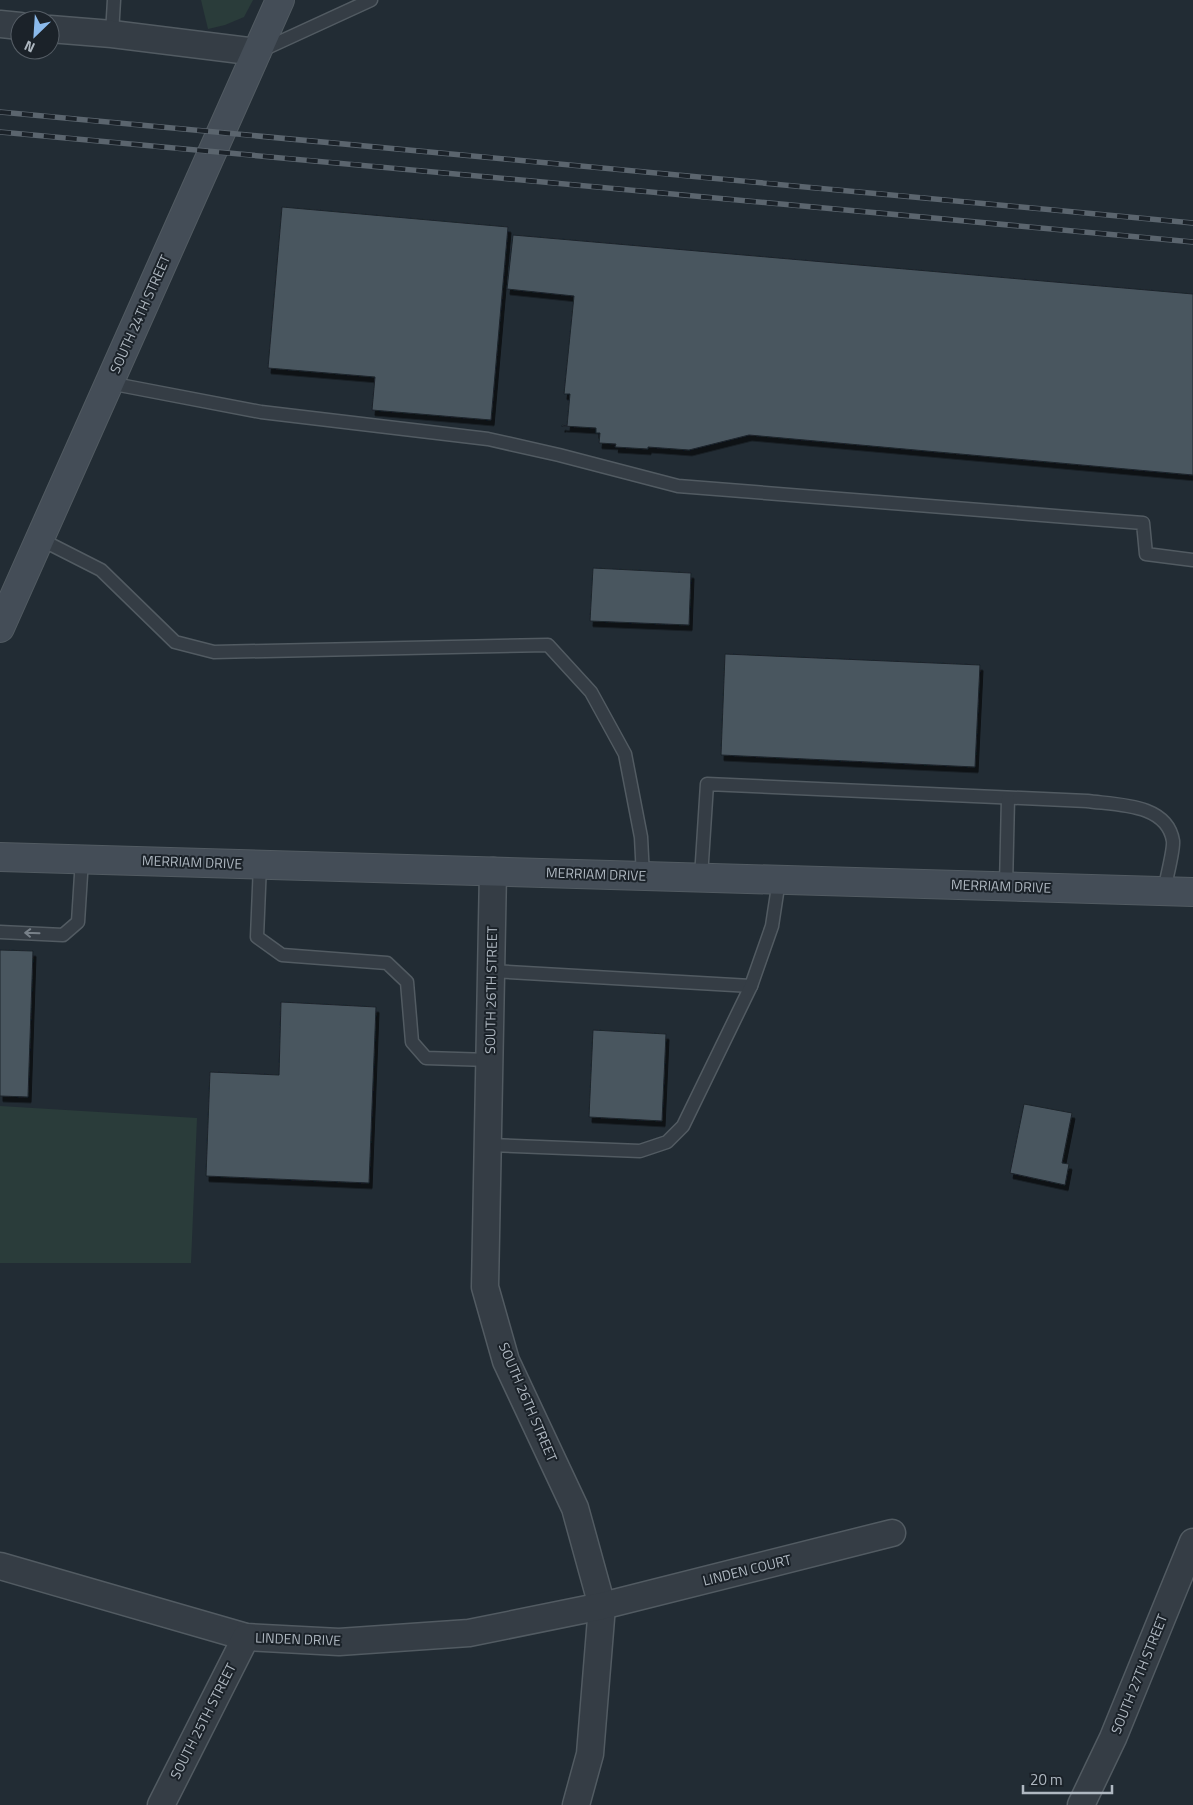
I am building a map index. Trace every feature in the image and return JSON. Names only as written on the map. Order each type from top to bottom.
[{"type":"main road","name":"SOUTH 24TH STREET","points":[[0,628],[280,0]]},
{"type":"main road","name":"MERRIAM DRIVE","points":[[0,857],[1193,892]]},
{"type":"street","points":[[60,30],[112,34],[258,52]]},
{"type":"street","name":"SOUTH 26TH STREET","points":[[493,871],[485,1288],[506,1361],[575,1508],[602,1606],[590,1754],[576,1805]]},
{"type":"street","name":"LINDEN COURT","points":[[602,1606],[892,1533]]},
{"type":"street","name":"SOUTH 27TH STREET","points":[[1081,1805],[1113,1738],[1193,1542]]},
{"type":"street","name":"LINDEN DRIVE","points":[[0,1566],[246,1637],[339,1642],[469,1632],[602,1606]]},
{"type":"street","name":"SOUTH 25TH STREET","points":[[161,1805],[246,1637]]},
{"type":"lane","points":[[112,34],[114,0]]},
{"type":"lane","points":[[258,52],[371,0]]},
{"type":"lane","points":[[109,383],[261,412],[488,438],[678,486],[1143,524],[1146,554],[1193,560]]},
{"type":"lane","points":[[40,538],[101,570],[175,642],[214,652],[548,646],[591,692],[626,754],[641,837],[643,876]]},
{"type":"lane","points":[[701,877],[707,784],[1088,801],[1143,809],[1158,817],[1170,830],[1173,842],[1164,891]]},
{"type":"lane","points":[[1006,886],[1008,798]]},
{"type":"lane","points":[[0,932],[63,934],[78,922],[82,859]]},
{"type":"lane","points":[[260,864],[257,937],[282,955],[387,963],[407,982],[412,1042],[426,1058],[490,1060]]},
{"type":"lane","points":[[488,1146],[640,1151],[667,1142],[683,1126],[751,986],[772,926],[779,880]]},
{"type":"lane","points":[[491,971],[751,986]]},
{"type":"shaded area","points":[[201,0],[253,0],[244,17],[225,25],[208,29]]},
{"type":"shaded area","points":[[0,1106],[197,1118],[191,1263],[0,1263]]},
{"type":"building","points":[[282,207],[508,227],[491,420],[372,410],[375,377],[268,368]]},
{"type":"building","points":[[513,235],[1193,294],[1193,475],[749,435],[689,450],[615,447],[616,444],[599,443],[600,433],[596,433],[596,428],[562,427],[562,425],[567,426],[570,394],[564,394],[574,296],[507,289]]},
{"type":"building","points":[[593,568],[691,573],[689,625],[590,621]]},
{"type":"building","points":[[725,654],[980,665],[975,767],[721,755]]},
{"type":"building","points":[[0,950],[33,951],[28,1097],[0,1096]]},
{"type":"building","points":[[281,1002],[376,1007],[369,1183],[206,1176],[210,1072],[279,1075]]},
{"type":"building","points":[[593,1030],[666,1034],[662,1121],[589,1117]]},
{"type":"building","points":[[1024,1104],[1072,1113],[1062,1163],[1069,1164],[1065,1185],[1010,1173]]},
{"type":"railway","points":[[0,112],[1193,223]]},
{"type":"railway","points":[[0,132],[1193,242]]}]
